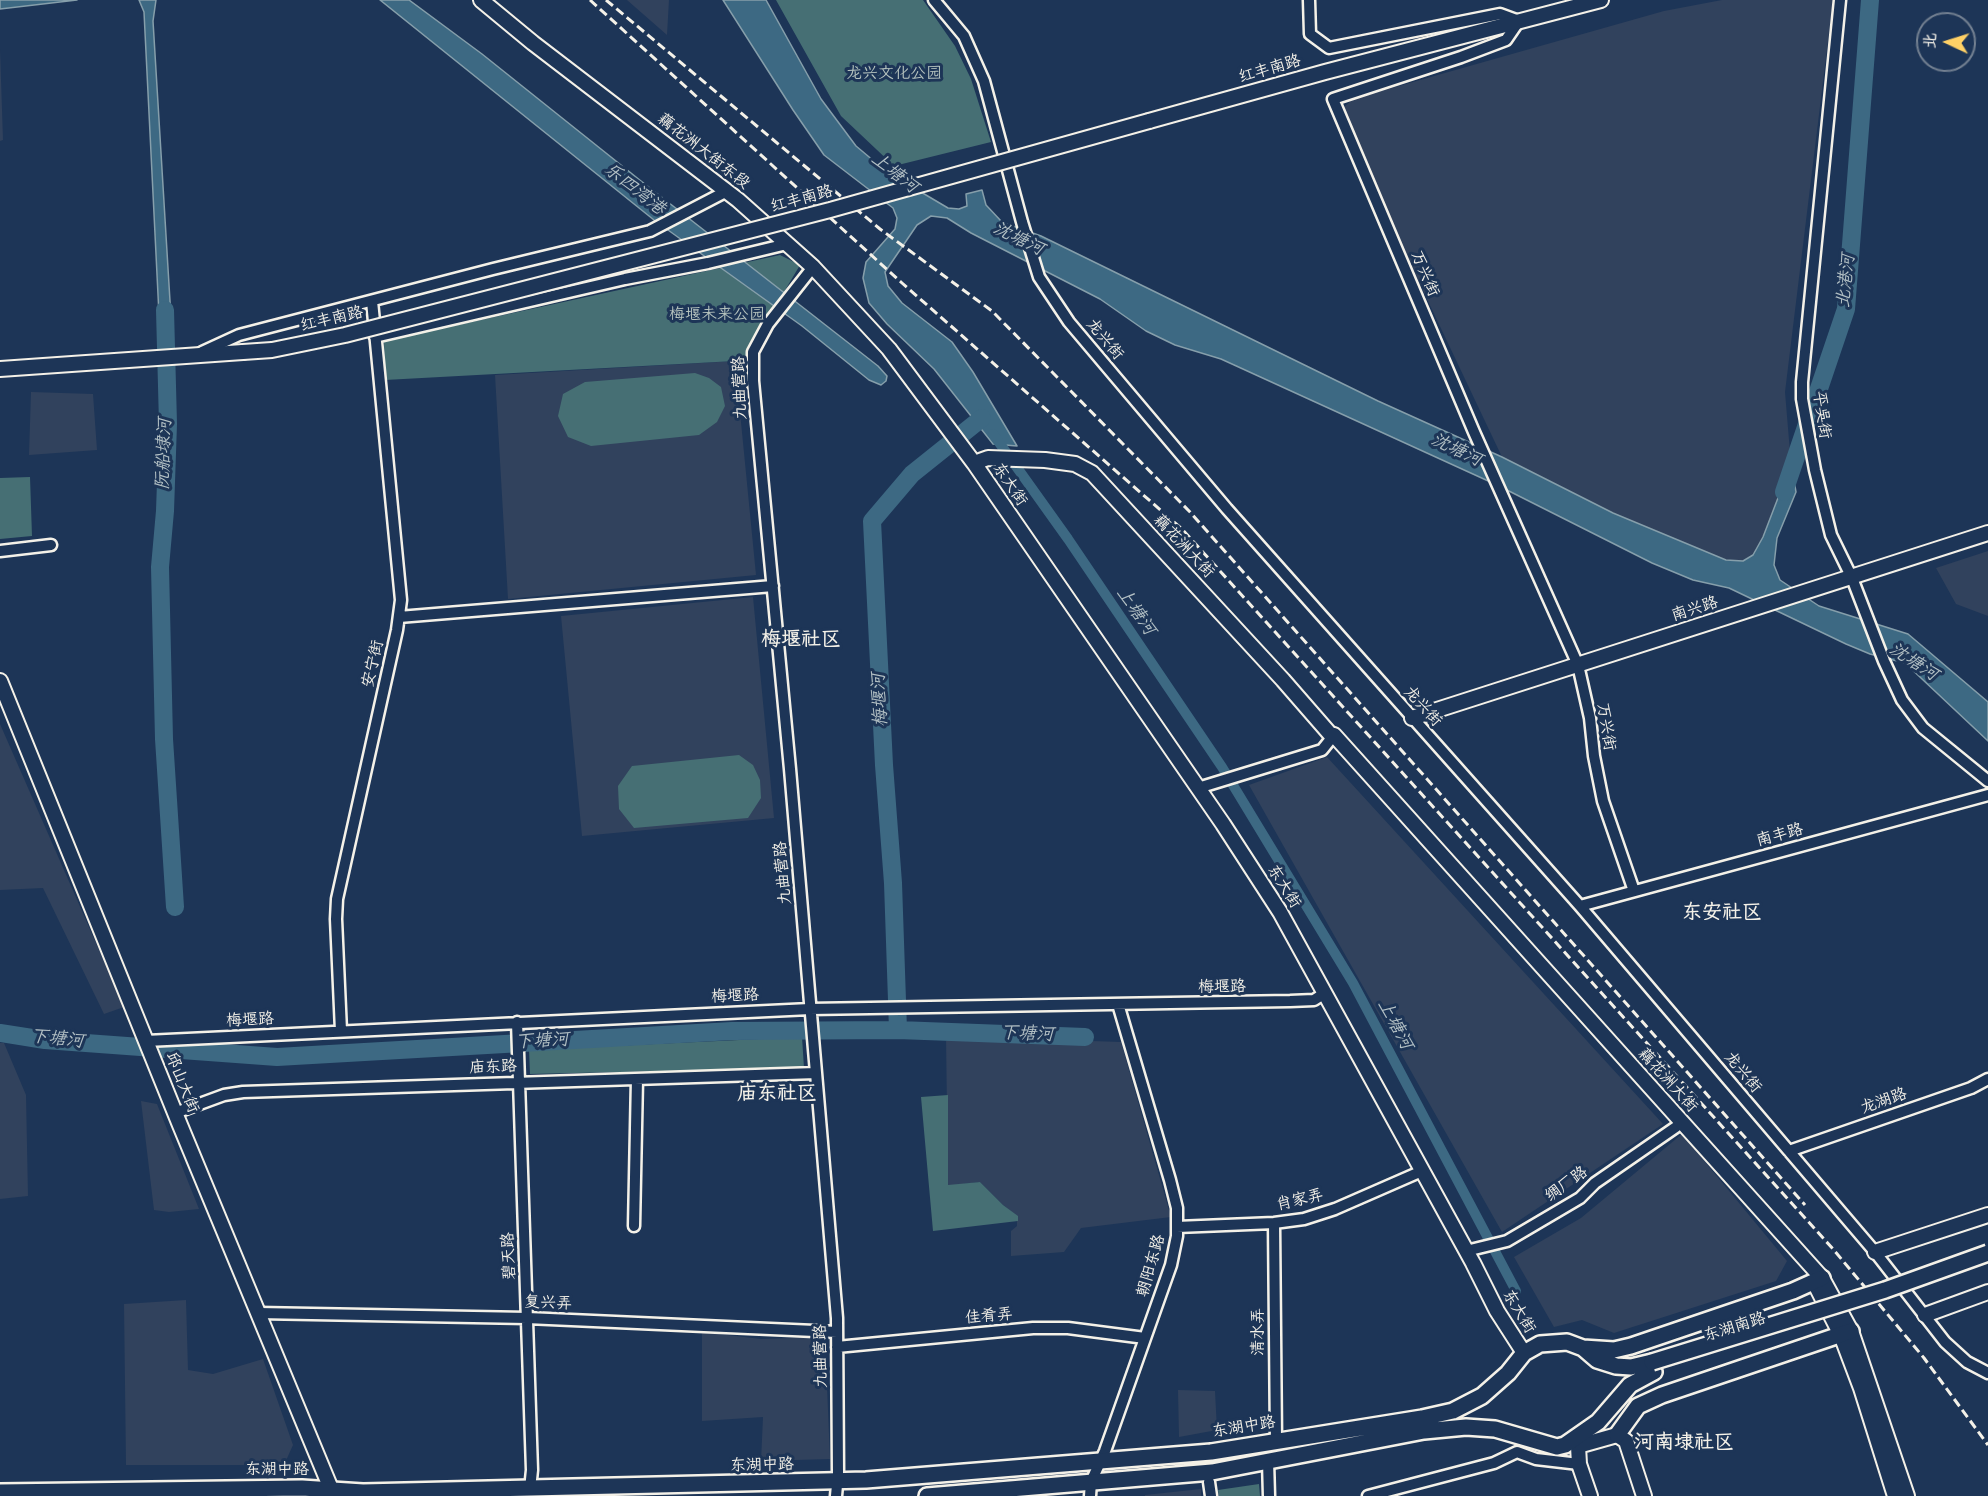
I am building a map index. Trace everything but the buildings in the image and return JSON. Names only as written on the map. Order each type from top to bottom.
[{"type":"main road","name":"东湖南路","points":[[1268,1461],[1424,1431],[1466,1427],[1495,1429],[1557,1447],[1575,1443],[1598,1422],[1630,1385],[1653,1367],[1988,1253]]},
{"type":"main road","name":"东湖南路","points":[[1583,1348],[1597,1360],[1616,1366],[1653,1367],[1857,1309],[1988,1263]]},
{"type":"main road","points":[[1524,1353],[1540,1344],[1568,1342],[1583,1348],[1614,1350],[1631,1346],[1793,1292],[1818,1280]]},
{"type":"main road","points":[[1621,1438],[1638,1406],[1662,1395],[1846,1333]]},
{"type":"main road","name":"东湖中路","points":[[0,1492],[302,1488],[333,1493],[530,1488],[837,1489],[1101,1461],[1210,1452],[1454,1411],[1482,1396],[1508,1373],[1524,1353]]},
{"type":"main road","points":[[927,1496],[1090,1489],[1212,1472],[1268,1461]]},
{"type":"street","name":"藕花洲大街东段","points":[[481,0],[533,43],[727,191],[813,267],[889,349],[934,409],[979,461]]},
{"type":"street","name":"龙兴街","points":[[934,0],[964,36],[984,81],[1039,277],[1070,322],[1227,509],[1580,906],[1875,1252],[1945,1342],[1967,1362],[1988,1372]]},
{"type":"street","points":[[1309,0],[1310,34],[1329,48],[1500,14],[1519,21]]},
{"type":"street","name":"红丰南路","points":[[0,369],[272,350],[356,332],[830,210],[1325,72],[1601,0]]},
{"type":"street","name":"平吴街","points":[[1840,0],[1802,382],[1813,462],[1831,535],[1852,578],[1884,661],[1902,700],[1923,728],[1988,781]]},
{"type":"street","name":"万兴街","points":[[1519,21],[1506,40],[1333,99],[1474,432],[1578,665],[1590,718],[1594,756],[1603,801],[1634,891]]},
{"type":"street","points":[[193,356],[239,335],[650,231],[727,191]]},
{"type":"street","points":[[375,337],[787,244]]},
{"type":"street","name":"九曲营路","points":[[813,267],[768,324],[753,352],[753,381],[816,1070],[837,1332],[837,1489]]},
{"type":"street","name":"安宁街","points":[[341,1031],[337,899],[401,600],[372,301]]},
{"type":"street","name":"藕花洲大街","points":[[979,461],[1033,459],[1075,464],[1092,473],[1283,680],[1676,1127],[1818,1280]]},
{"type":"street","name":"东大街","points":[[979,461],[1280,912],[1497,1311],[1524,1353]]},
{"type":"street","name":"南兴路","points":[[1412,718],[1988,533]]},
{"type":"street","points":[[0,551],[51,545]]},
{"type":"street","points":[[399,617],[773,586]]},
{"type":"street","name":"邱山大街","points":[[0,681],[162,1082],[333,1493]]},
{"type":"street","points":[[1198,788],[1322,750],[1331,736]]},
{"type":"street","name":"藕花洲大街","points":[[1331,736],[1818,1280],[1846,1333],[1907,1496]]},
{"type":"street","name":"南丰路","points":[[1580,906],[1988,795]]},
{"type":"street","name":"梅堰路","points":[[146,1042],[810,1009],[1290,1002],[1314,1000],[1324,993]]},
{"type":"street","name":"朝阳东路","points":[[1090,1489],[1171,1265],[1178,1236],[1177,1208],[1170,1180],[1118,1004]]},
{"type":"street","name":"碧天路","points":[[517,1023],[532,1470],[530,1488]]},
{"type":"street","name":"庙东路","points":[[175,1113],[224,1095],[243,1092],[519,1078],[637,1079],[816,1070]]},
{"type":"street","points":[[634,1227],[637,1079]]},
{"type":"street","name":"龙湖路","points":[[1789,1151],[1971,1088],[1988,1079]]},
{"type":"street","name":"绸厂路","points":[[1466,1251],[1506,1241],[1580,1198],[1595,1184],[1676,1127]]},
{"type":"street","name":"肖家弄","points":[[1177,1227],[1274,1223],[1304,1219],[1335,1209],[1422,1171]]},
{"type":"street","points":[[1875,1252],[1988,1215]]},
{"type":"street","name":"清水弄","points":[[1274,1223],[1276,1441]]},
{"type":"street","points":[[1925,1315],[1988,1292]]},
{"type":"street","name":"复兴弄","points":[[258,1313],[527,1318],[837,1332]]},
{"type":"street","name":"佳肴弄","points":[[837,1347],[1033,1328],[1068,1328],[1145,1338]]},
{"type":"street","name":"藕花洲大街","points":[[1846,1333],[1895,1496]]},
{"type":"street","points":[[1590,1496],[1579,1464],[1575,1443],[1621,1438],[1644,1496]]},
{"type":"street","points":[[1368,1496],[1413,1491],[1494,1463],[1517,1452],[1536,1459],[1579,1464]]},
{"type":"street","points":[[1268,1461],[1269,1496]]},
{"type":"street","points":[[1209,1482],[1211,1496]]},
{"type":"shaded area","points":[[627,0],[669,0],[667,35]]},
{"type":"shaded area","points":[[1722,0],[1833,0],[1785,392],[1791,464],[1763,537],[1753,555],[1743,561],[1726,560],[1613,513],[1502,457],[1343,122],[1343,108],[1353,99],[1664,11]]},
{"type":"shaded area","points":[[0,49],[3,140],[0,141]]},
{"type":"shaded area","points":[[735,361],[756,575],[508,599],[495,375]]},
{"type":"shaded area","points":[[31,392],[93,394],[97,450],[29,455]]},
{"type":"shaded area","points":[[1988,551],[1988,616],[1956,604],[1936,568]]},
{"type":"shaded area","points":[[753,597],[774,818],[582,836],[561,616]]},
{"type":"shaded area","points":[[0,724],[124,1007],[104,1014],[43,888],[0,890]]},
{"type":"shaded area","points":[[1327,757],[1663,1124],[1502,1232],[1249,785]]},
{"type":"shaded area","points":[[946,1036],[1121,1042],[1171,1217],[1081,1228],[1064,1252],[1011,1256],[1011,1231],[1017,1226],[1017,1216],[980,1182],[948,1186]]},
{"type":"shaded area","points":[[0,1043],[4,1043],[26,1095],[28,1196],[0,1199]]},
{"type":"shaded area","points":[[141,1101],[157,1104],[199,1209],[169,1212],[154,1210]]},
{"type":"shaded area","points":[[1682,1134],[1787,1261],[1776,1281],[1614,1333],[1582,1320],[1554,1327],[1514,1257],[1581,1218]]},
{"type":"shaded area","points":[[186,1300],[188,1370],[213,1374],[263,1359],[293,1445],[284,1465],[126,1465],[124,1304]]},
{"type":"shaded area","points":[[702,1332],[761,1339],[825,1337],[830,1459],[761,1461],[763,1417],[702,1421]]},
{"type":"shaded area","points":[[1178,1390],[1215,1391],[1217,1430],[1179,1437]]},
{"type":"shaded area","points":[[1201,1489],[1201,1496],[1145,1496],[1145,1495]]},
{"type":"green space","name":"龙兴文化公园","points":[[776,0],[923,0],[955,46],[971,79],[991,142],[894,166],[841,116]]},
{"type":"green space","name":"梅堰未来公园","points":[[780,255],[800,265],[746,356],[735,361],[385,380],[384,341]]},
{"type":"green space","points":[[695,373],[709,378],[721,387],[725,406],[717,422],[699,435],[591,446],[568,437],[558,416],[563,394],[585,382]]},
{"type":"green space","points":[[30,477],[32,536],[0,539],[0,478]]},
{"type":"green space","points":[[739,755],[753,765],[760,780],[761,798],[748,818],[634,828],[619,809],[618,786],[632,766]]},
{"type":"green space","points":[[802,1037],[804,1068],[530,1074],[529,1050]]},
{"type":"green space","points":[[948,1095],[948,1185],[980,1182],[1003,1205],[1018,1216],[1018,1221],[933,1231],[921,1097]]},
{"type":"green space","points":[[1259,1484],[1260,1496],[1219,1496],[1218,1490]]},
{"type":"water","points":[[0,0],[77,0],[0,9]]},
{"type":"water","points":[[139,0],[156,0],[153,21],[172,334],[160,335],[144,12]]},
{"type":"water","name":"乐四湾港","points":[[380,0],[409,0],[482,54],[878,366],[887,376],[886,381],[881,385],[869,380],[802,326],[654,220]]},
{"type":"water","name":"沈塘河","points":[[723,0],[766,0],[821,99],[856,146],[887,172],[948,208],[959,209],[967,206],[966,194],[982,190],[986,205],[1002,222],[1041,236],[1378,401],[1502,457],[1613,513],[1726,560],[1743,561],[1753,555],[1763,537],[1791,464],[1796,492],[1777,538],[1774,565],[1780,580],[1819,606],[1908,634],[1988,702],[1988,741],[1905,663],[1870,654],[1846,644],[1729,588],[1693,580],[1652,563],[1497,485],[1221,359],[1175,345],[1146,331],[1100,299],[971,233],[947,218],[931,216],[917,225],[885,272],[888,286],[902,303],[952,342],[973,372],[1017,446],[993,444],[934,369],[887,324],[869,303],[863,278],[866,262],[895,229],[897,218],[893,208],[824,155]]},
{"type":"waterway","name":"北港河","points":[[1784,492],[1846,309],[1870,0]]},
{"type":"waterway","name":"阮船埭河","points":[[165,310],[168,424],[165,511],[160,567],[164,739],[175,907]]},
{"type":"waterway","name":"梅堰河","points":[[898,1030],[893,883],[884,765],[872,521],[912,474],[982,418]]},
{"type":"waterway","name":"上塘河","points":[[993,434],[1068,539],[1222,767],[1353,983],[1516,1291]]},
{"type":"waterway","name":"下塘河","points":[[0,1033],[45,1040],[277,1057],[732,1031],[898,1030],[1085,1037]]},
{"type":"railway","points":[[590,0],[902,283],[1182,529],[1833,1249],[1924,1358],[1988,1445]]},
{"type":"railway","points":[[606,0],[880,229],[992,311],[1190,512],[1805,1205]]},
{"type":"district","name":"梅堰社区","points":[[801,641]]},
{"type":"district","name":"东安社区","points":[[1722,914]]},
{"type":"district","name":"庙东社区","points":[[777,1095]]},
{"type":"district","name":"河南埭社区","points":[[1684,1444]]}]
